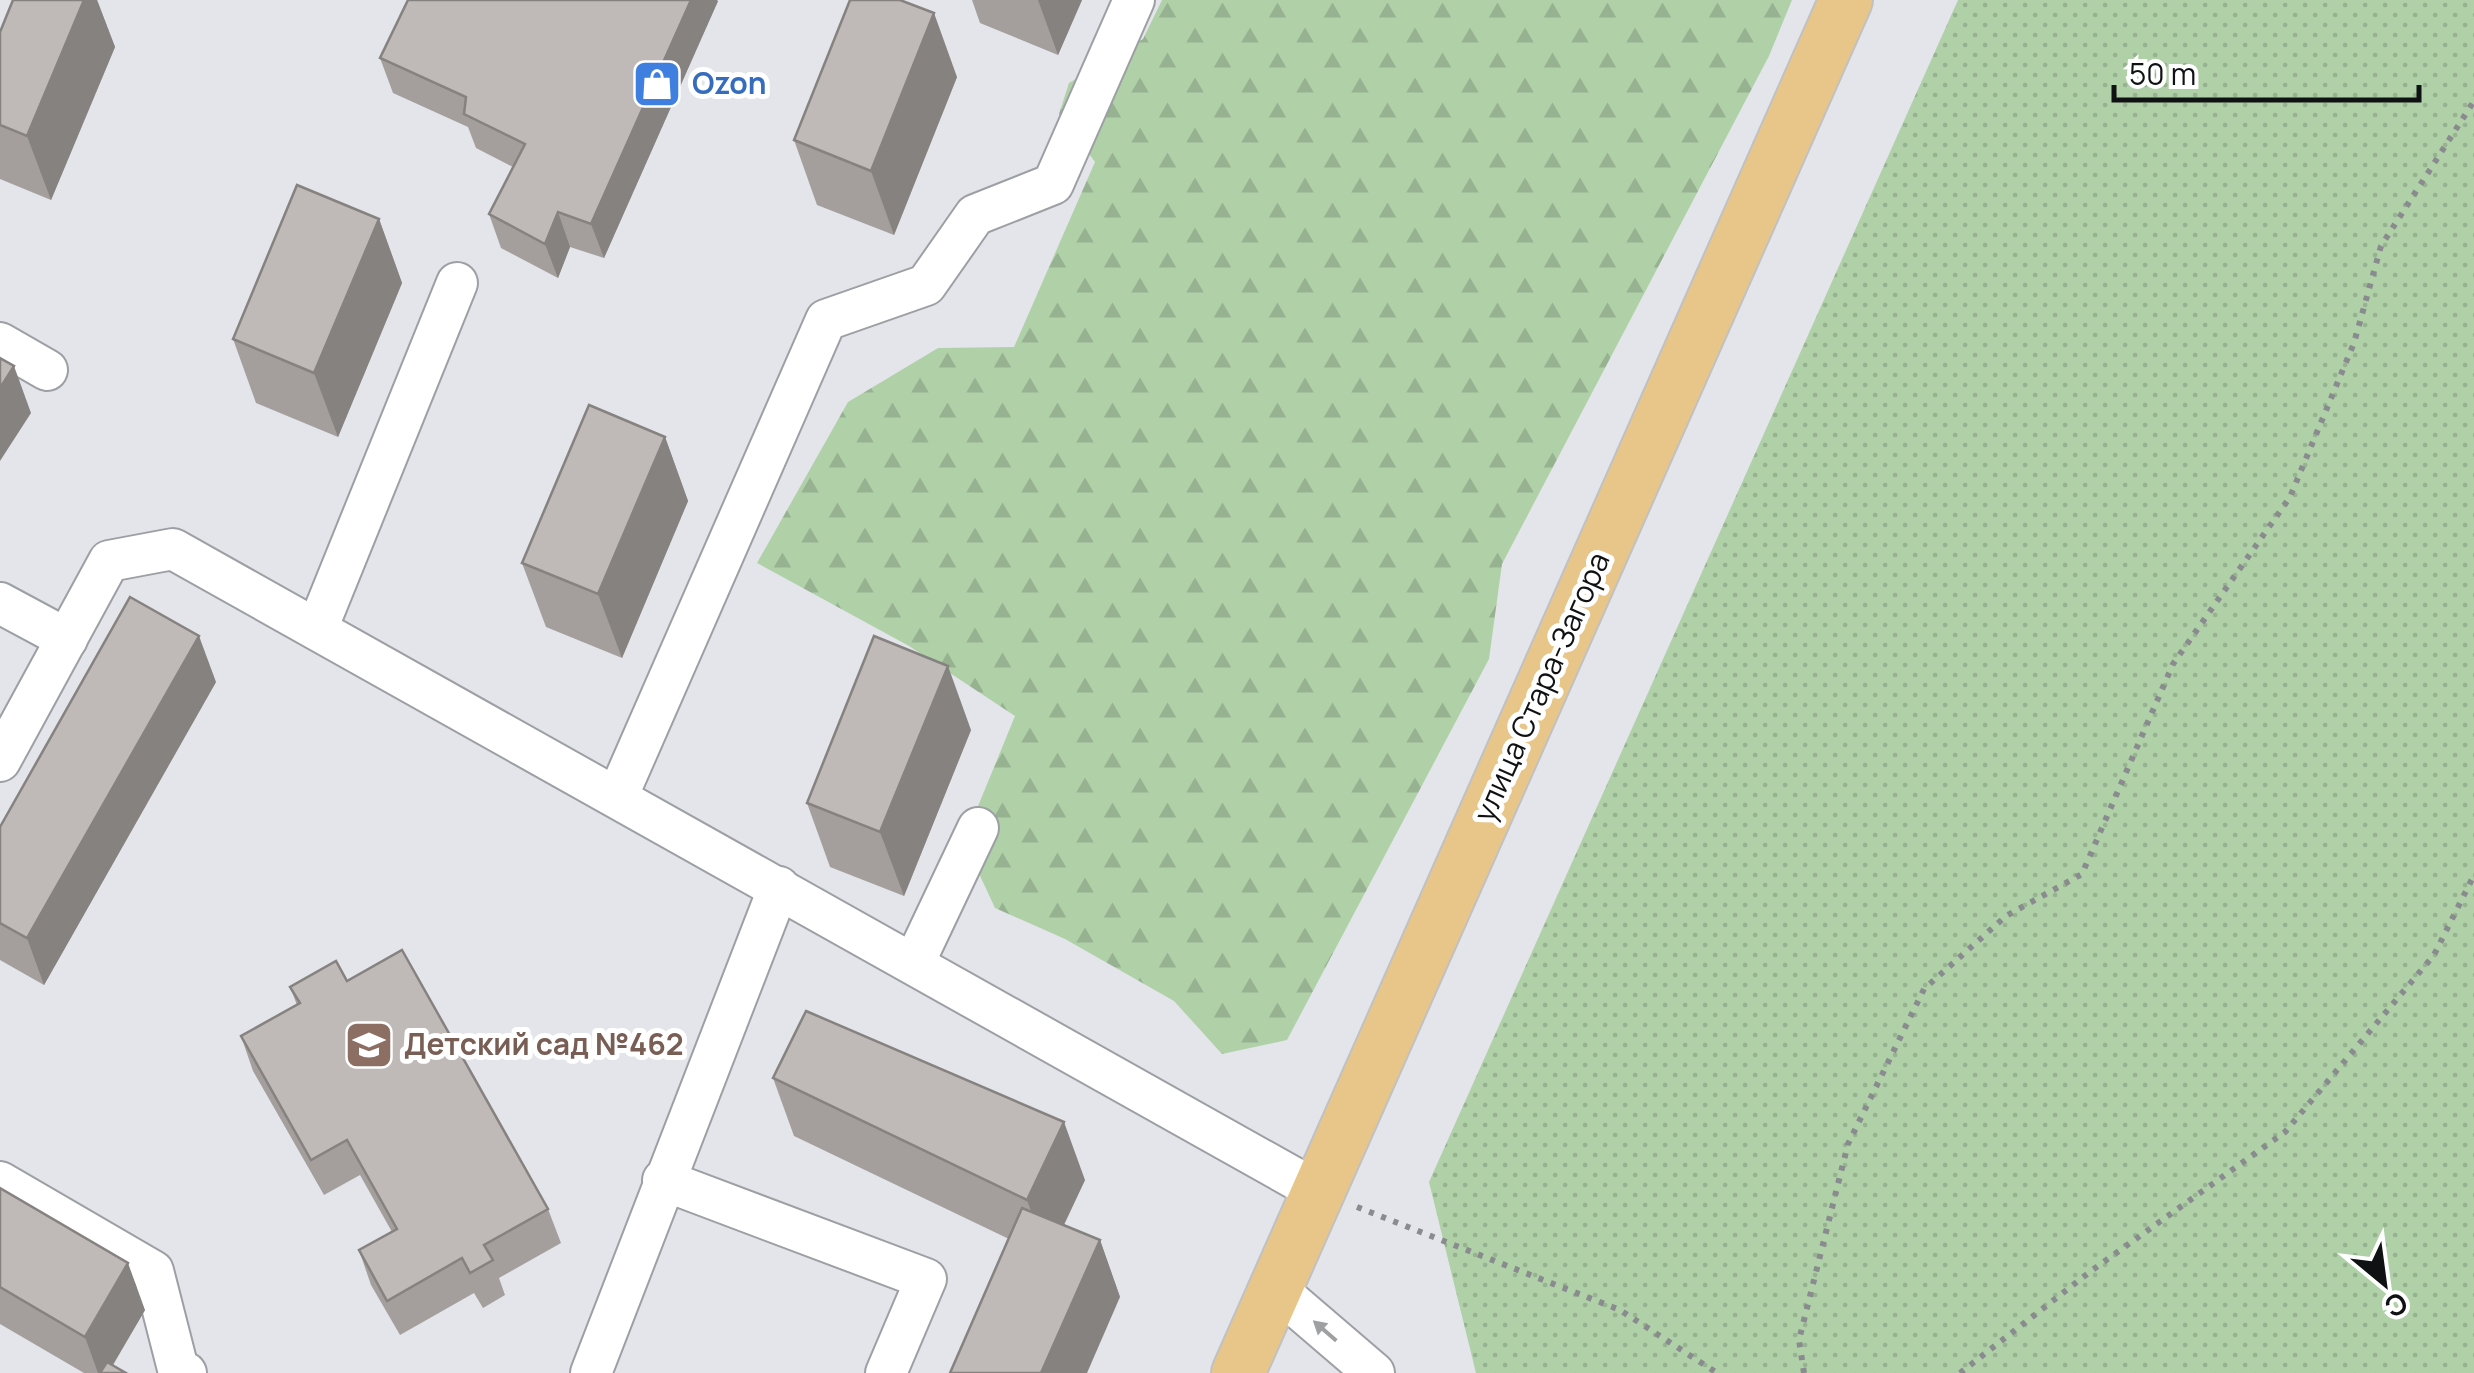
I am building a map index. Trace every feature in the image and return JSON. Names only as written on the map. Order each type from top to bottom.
[{"type":"main road","name":"улица Стара-Загора","points":[[1238,1373],[1846,0]]},
{"type":"lane","points":[[618,795],[826,320],[926,285],[975,214],[1053,184],[1134,0]]},
{"type":"lane","points":[[317,629],[457,283]]},
{"type":"lane","points":[[0,344],[46,370]]},
{"type":"lane","points":[[0,762],[109,560],[173,549],[618,795],[1319,1192]]},
{"type":"lane","points":[[0,603],[67,639]]},
{"type":"lane","points":[[914,964],[978,828]]},
{"type":"lane","points":[[591,1373],[779,887]]},
{"type":"lane","points":[[663,1180],[926,1279],[886,1373]]},
{"type":"lane","points":[[0,1182],[153,1272],[178,1369],[186,1373]]},
{"type":"lane","points":[[1276,1289],[1374,1373]]},
{"type":"path","points":[[1804,1373],[1799,1340],[1848,1144],[1924,988],[2006,916],[2082,874],[2173,664],[2290,497],[2354,343],[2380,246],[2474,101]]},
{"type":"path","points":[[1960,1373],[2091,1271],[2285,1132],[2434,955],[2474,875]]},
{"type":"path","points":[[1319,1192],[1620,1310],[1717,1373]]},
{"type":"green space","points":[[1162,0],[1792,0],[1769,56],[1502,564],[1489,659],[1287,1040],[1222,1054],[1174,1001],[1065,939],[995,908],[975,865],[976,811],[1015,716],[909,646],[757,563],[848,402],[938,348],[1014,347],[1095,162],[1059,114],[1069,83],[1143,39]]},
{"type":"green space","points":[[1958,0],[2474,0],[2474,1373],[1476,1373],[1429,1182]]},
{"type":"building","points":[[13,0],[84,0],[27,136],[0,125],[0,32]]},
{"type":"building","points":[[408,0],[691,0],[591,224],[558,212],[545,244],[489,214],[525,144],[464,114],[466,97],[380,58]]},
{"type":"building","points":[[850,0],[900,0],[934,13],[871,171],[794,140]]},
{"type":"building","points":[[297,185],[379,219],[314,373],[233,339]]},
{"type":"building","points":[[0,358],[14,366],[0,388]]},
{"type":"building","points":[[589,405],[665,437],[598,594],[522,563]]},
{"type":"building","points":[[130,597],[199,636],[27,938],[0,923],[0,827]]},
{"type":"building","points":[[874,636],[948,666],[880,832],[807,803]]},
{"type":"building","points":[[402,950],[548,1209],[484,1245],[493,1260],[470,1273],[462,1258],[387,1301],[359,1250],[397,1229],[347,1140],[311,1160],[241,1036],[300,1003],[290,987],[336,961],[347,981]]},
{"type":"building","points":[[806,1011],[1064,1122],[1027,1200],[773,1078]]},
{"type":"building","points":[[0,1188],[128,1263],[85,1337],[0,1287]]},
{"type":"building","points":[[1022,1208],[1100,1240],[1041,1373],[950,1373]]},
{"type":"building","points":[[107,1362],[126,1373],[100,1373]]},
{"type":"place","name":"Ozon","points":[[657,84]]},
{"type":"place","name":"Детский сад №462","points":[[369,1045]]}]
